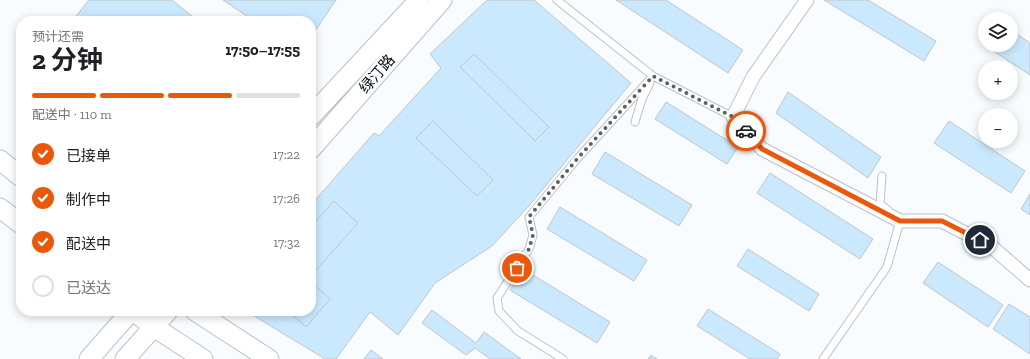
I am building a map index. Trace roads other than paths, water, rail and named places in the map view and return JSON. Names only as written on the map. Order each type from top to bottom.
[{"type":"main road","name":"绿汀路","points":[[316,111],[419,0]]},
{"type":"main road","name":"绿汀路","points":[[316,143],[442,0]]},
{"type":"main road","points":[[0,160],[16,173]]},
{"type":"main road","points":[[0,208],[16,220]]},
{"type":"main road","points":[[89,359],[128,316]]},
{"type":"main road","points":[[139,316],[203,359]]},
{"type":"main road","points":[[125,359],[164,316]]},
{"type":"main road","points":[[203,316],[269,359]]},
{"type":"street","points":[[807,0],[753,77],[733,117],[762,149],[900,221],[942,221],[992,247],[1030,280]]},
{"type":"lane","points":[[557,0],[653,76],[733,117]]},
{"type":"lane","points":[[635,122],[642,99],[653,76]]},
{"type":"lane","points":[[563,359],[518,330],[499,311],[498,298],[529,249],[533,235],[529,217],[577,159],[653,76]]},
{"type":"lane","points":[[823,359],[887,267],[900,221],[880,204],[882,176]]}]
